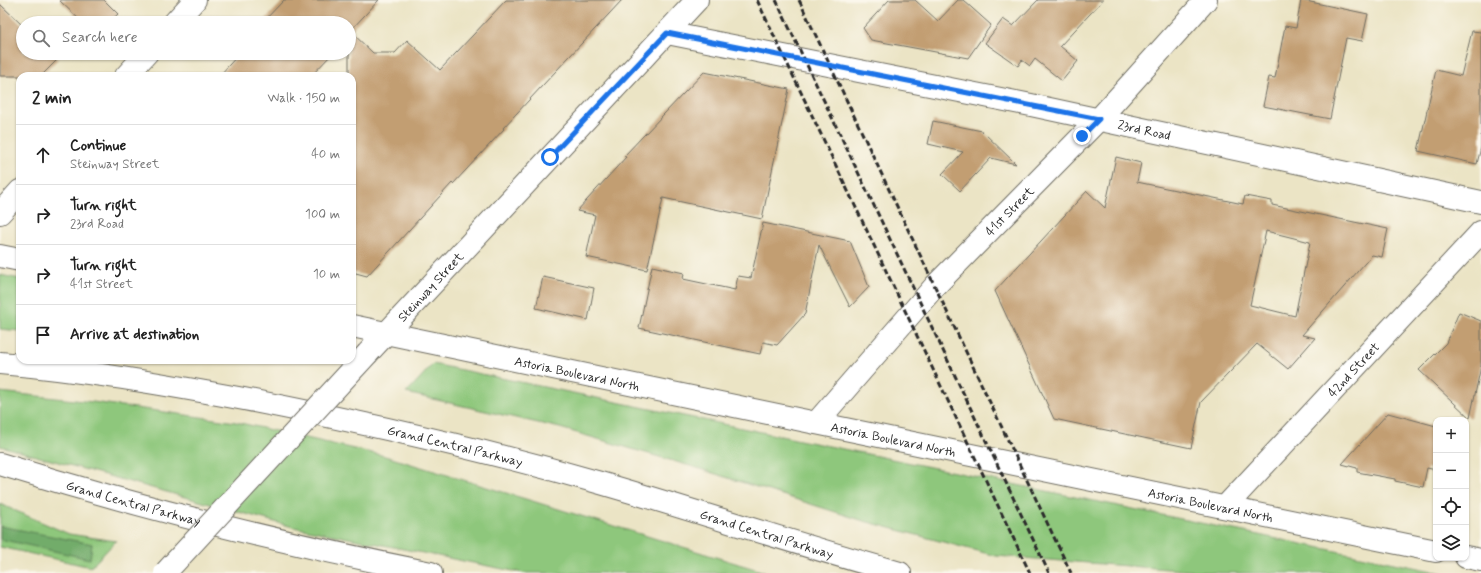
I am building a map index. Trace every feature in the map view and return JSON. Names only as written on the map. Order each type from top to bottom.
[{"type":"main road","points":[[180,16],[195,0]]},
{"type":"main road","name":"Steinway Street","points":[[165,573],[386,333],[697,0]]},
{"type":"main road","name":"41st Street","points":[[816,423],[935,286],[1099,119],[1206,0]]},
{"type":"main road","name":"23rd Road","points":[[667,33],[1099,119],[1481,202]]},
{"type":"main road","points":[[130,72],[141,60]]},
{"type":"main road","points":[[0,213],[16,195]]},
{"type":"main road","name":"42nd Street","points":[[1225,507],[1481,232]]},
{"type":"main road","points":[[0,256],[16,259]]},
{"type":"main road","name":"Astoria Boulevard North","points":[[356,327],[1433,549]]},
{"type":"main road","name":"Grand Central Parkway","points":[[0,363],[126,378],[179,387],[309,412],[440,441],[594,481],[900,573]]},
{"type":"main road","name":"Grand Central Parkway","points":[[0,464],[103,495],[242,531],[306,547],[432,573]]},
{"type":"main road","points":[[1469,558],[1481,560]]},
{"type":"green space","points":[[0,275],[16,278],[16,331],[0,329]]},
{"type":"green space","points":[[433,364],[1442,573],[1220,573],[996,556],[864,521],[697,468],[560,428],[406,393]]},
{"type":"green space","points":[[0,392],[93,402],[236,422],[385,456],[768,573],[523,573],[293,527],[0,446]]},
{"type":"green space","points":[[0,504],[69,534],[116,541],[91,567],[0,547]]},
{"type":"green space","points":[[0,526],[92,544],[90,559],[0,539]]},
{"type":"building","points":[[59,0],[104,0],[118,14],[116,16],[76,16]]},
{"type":"building","points":[[284,0],[379,0],[356,25],[356,16],[269,16]]},
{"type":"building","points":[[506,0],[622,0],[367,276],[356,273],[356,72],[349,72],[349,60],[356,60],[356,37],[373,53],[395,53],[407,40],[440,70]]},
{"type":"building","points":[[889,0],[915,0],[938,21],[958,0],[963,0],[991,25],[968,58],[871,40],[863,28]]},
{"type":"building","points":[[1038,0],[1103,0],[1060,46],[1078,61],[1062,81],[1035,59],[1030,66],[1022,60],[1018,66],[985,43],[1003,19],[1013,26]]},
{"type":"building","points":[[1301,0],[1368,14],[1362,41],[1346,38],[1330,119],[1263,106],[1269,77],[1275,78],[1285,26],[1296,28]]},
{"type":"building","points":[[0,4],[16,19],[16,60],[57,60],[45,72],[16,72],[16,76],[0,76]]},
{"type":"building","points":[[1472,31],[1481,32],[1481,147],[1477,164],[1418,151],[1436,70],[1461,76]]},
{"type":"building","points":[[234,60],[326,60],[315,72],[223,72]]},
{"type":"building","points":[[704,72],[789,89],[762,219],[663,198],[647,270],[586,257],[595,215],[577,211],[626,157],[624,156]]},
{"type":"building","points":[[933,121],[982,131],[1016,164],[991,158],[960,191],[942,174],[963,152],[928,144]]},
{"type":"building","points":[[1116,157],[1141,163],[1137,182],[1243,204],[1245,196],[1272,201],[1272,205],[1388,229],[1382,257],[1372,255],[1302,335],[1315,338],[1288,369],[1257,344],[1201,402],[1191,448],[1054,419],[995,291],[1087,191],[1105,208]],"holes":[[[1266,231],[1310,242],[1295,316],[1250,305]]]},
{"type":"building","points":[[763,223],[850,241],[869,287],[850,307],[819,245],[805,314],[777,345],[763,342],[760,354],[639,328],[652,266],[684,273],[683,279],[735,290],[738,276],[751,278]]},
{"type":"building","points":[[543,277],[594,288],[588,320],[536,308]]},
{"type":"building","points":[[1459,312],[1481,321],[1481,366],[1470,418],[1419,370],[1446,343]]},
{"type":"building","points":[[1388,413],[1433,425],[1433,469],[1427,468],[1423,487],[1395,481],[1395,479],[1357,472],[1357,468],[1342,464]]},
{"type":"railway","points":[[757,0],[1030,573]]},
{"type":"railway","points":[[776,0],[1049,573]]},
{"type":"railway","points":[[799,0],[1071,573]]},
{"type":"route","points":[[550,157],[667,33],[1099,119],[1082,136]]}]
